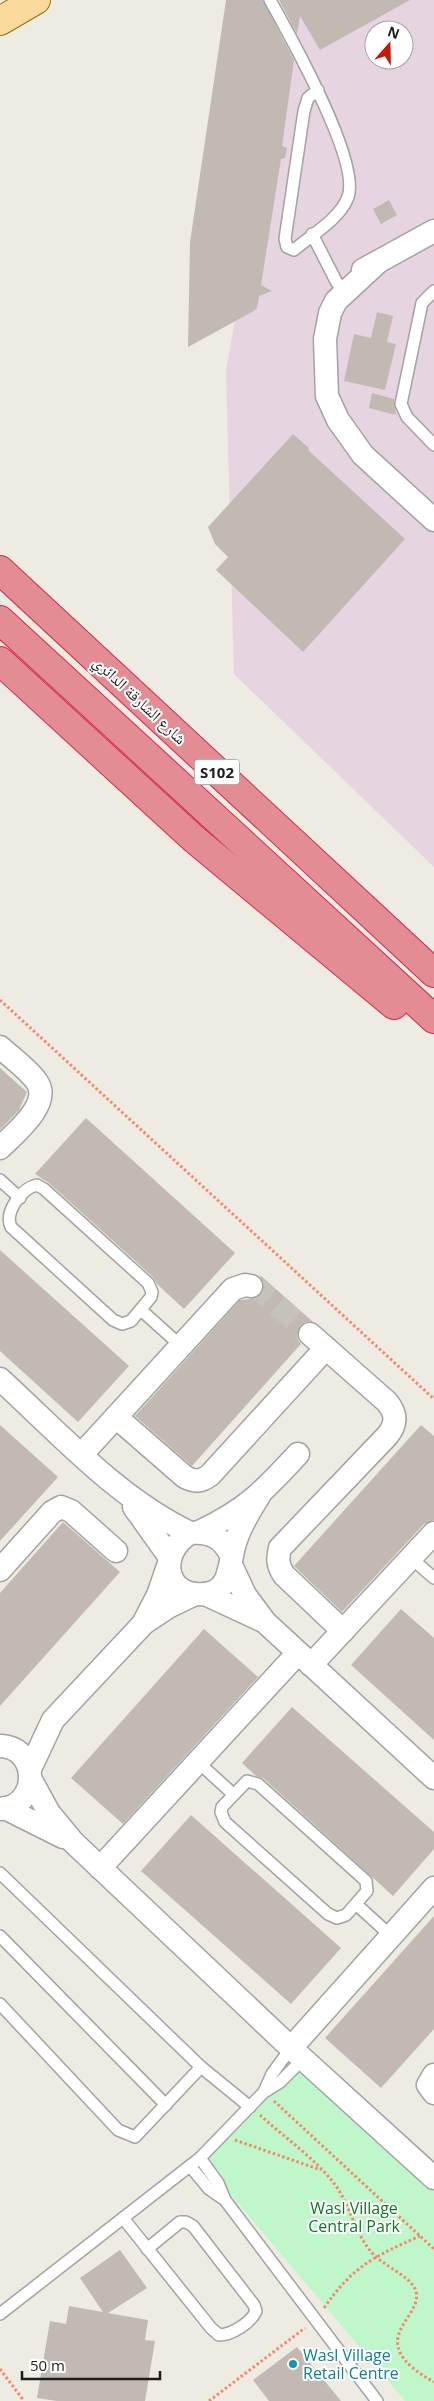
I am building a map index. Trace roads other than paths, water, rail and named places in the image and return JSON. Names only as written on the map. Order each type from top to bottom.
[{"type":"highway","name":"شارع الشارقة الدائري","points":[[0,570],[434,973]]},
{"type":"highway","name":"S102","points":[[0,620],[434,1019]]},
{"type":"highway","points":[[0,661],[194,839],[322,947],[434,1036]]},
{"type":"main road","points":[[0,21],[36,0]]},
{"type":"street","points":[[319,363],[315,323],[327,295],[337,283],[377,263],[434,230]]},
{"type":"street","points":[[377,263],[336,301],[326,325],[314,385],[322,413],[339,437],[363,454],[434,520]]},
{"type":"street","points":[[0,1047],[32,1077],[38,1084],[41,1093],[40,1102],[36,1110],[0,1148]]},
{"type":"street","points":[[82,1454],[233,1289],[245,1285],[251,1286]]},
{"type":"street","points":[[116,1417],[185,1477],[193,1481],[203,1481],[210,1475],[318,1341],[365,1382],[393,1410],[395,1419],[393,1428],[285,1540],[278,1558],[279,1567],[284,1575],[342,1631]]},
{"type":"street","points":[[0,1379],[121,1491],[154,1514],[194,1532],[210,1533],[219,1538],[226,1546],[245,1595],[265,1622],[434,1778]]},
{"type":"street","points":[[2,1746],[29,1735],[54,1720],[144,1623],[168,1607],[200,1594],[215,1591],[223,1584],[242,1525],[259,1496],[298,1454]]},
{"type":"street","points":[[121,1491],[169,1561],[171,1576],[177,1585],[265,1622]]},
{"type":"street","points":[[144,1623],[158,1595],[173,1546],[194,1532],[230,1516],[259,1496]]},
{"type":"street","points":[[0,1570],[52,1512],[61,1507],[71,1511],[116,1551]]},
{"type":"street","points":[[100,1868],[198,1762],[305,1659],[342,1631],[434,1533]]},
{"type":"street","points":[[2,1809],[15,1805],[23,1799],[29,1790],[31,1775],[54,1720]]},
{"type":"street","points":[[2,1746],[15,1750],[25,1758],[49,1813],[73,1842],[297,2053],[434,2178]]},
{"type":"street","points":[[2,1809],[40,1824],[73,1842]]},
{"type":"street","points":[[297,2053],[391,1936],[434,1888]]},
{"type":"street","points":[[434,2075],[428,2085],[434,2093]]},
{"type":"lane","points":[[270,0],[318,90],[339,142],[351,183],[349,196],[343,207],[294,250],[287,247],[285,243],[304,111],[308,98],[318,90]]},
{"type":"lane","points":[[312,234],[337,283]]},
{"type":"lane","points":[[434,291],[422,303],[401,404],[407,417],[434,445]]},
{"type":"lane","points":[[0,1180],[20,1198]]},
{"type":"lane","points":[[33,1186],[44,1189],[148,1283],[152,1292],[151,1297],[141,1310],[127,1324],[117,1323],[11,1228],[8,1217],[9,1212],[20,1198],[33,1186]]},
{"type":"lane","points":[[141,1310],[181,1346]]},
{"type":"lane","points":[[411,1558],[434,1578]]},
{"type":"lane","points":[[198,1762],[233,1794]]},
{"type":"lane","points":[[246,1781],[258,1784],[366,1881],[367,1892],[357,1905],[342,1918],[332,1917],[224,1822],[221,1812],[222,1807],[233,1794],[246,1781]]},
{"type":"lane","points":[[0,1873],[201,2067],[250,2107]]},
{"type":"lane","points":[[357,1905],[391,1936]]},
{"type":"lane","points":[[0,1936],[166,2105]]},
{"type":"lane","points":[[0,2004],[118,2130],[135,2137],[201,2067]]},
{"type":"lane","points":[[264,2092],[272,2074],[297,2053]]},
{"type":"lane","points":[[0,2314],[200,2158],[264,2092],[280,2082],[297,2053]]},
{"type":"lane","points":[[200,2158],[218,2183],[225,2200],[377,2401]]},
{"type":"lane","points":[[190,2166],[209,2189],[225,2200]]},
{"type":"lane","points":[[123,2218],[147,2249],[218,2335],[228,2335],[254,2316],[256,2311],[254,2305],[193,2226],[186,2222],[180,2222],[147,2249]]},
{"type":"tunnel","points":[[251,1286],[257,1288],[310,1334]]},
{"type":"place","name":"Wasl Village Retail Centre","points":[[293,2364]]},
{"type":"park label","name":"Wasl Village Central Park","points":[[354,2217]]}]
